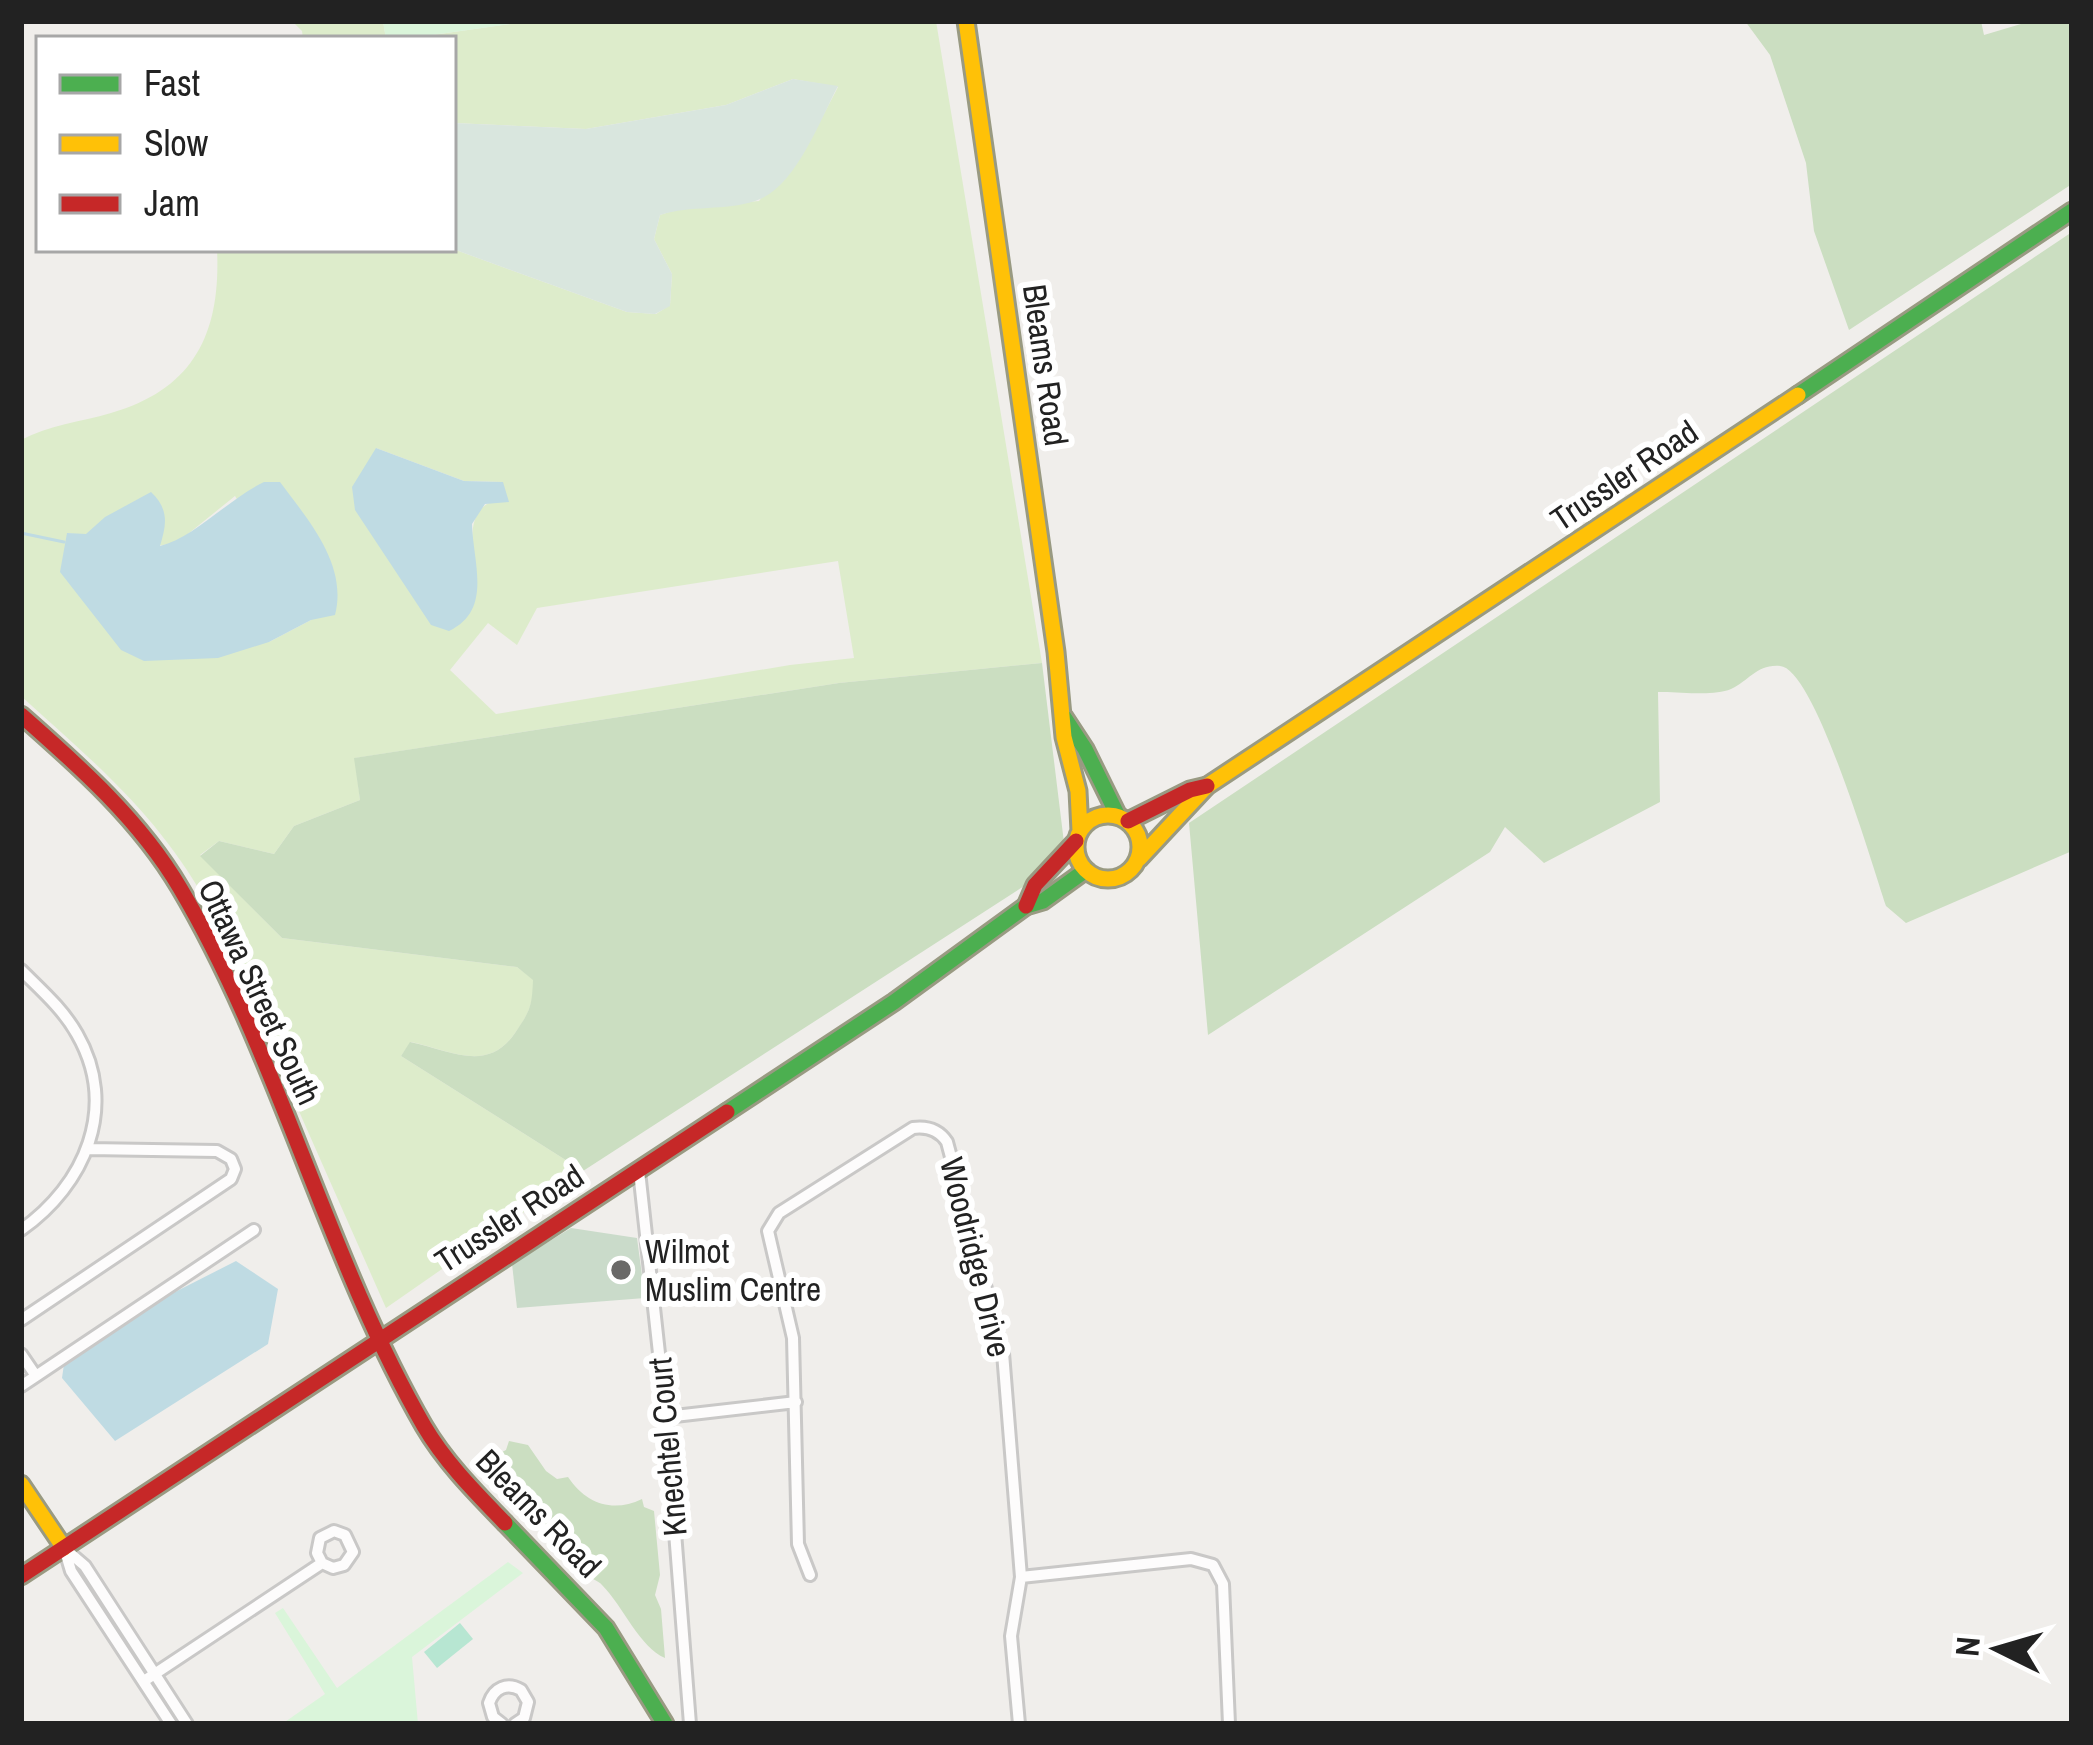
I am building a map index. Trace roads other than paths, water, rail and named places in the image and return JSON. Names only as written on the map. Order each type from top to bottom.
[{"type":"main road","name":"Bleams Road","points":[[966,21],[1064,737],[1078,791],[1078,836]]},
{"type":"main road","name":"Trussler Road","points":[[1139,859],[1207,786],[2072,211]]},
{"type":"main road","name":"Ottawa Street South","points":[[21,715],[99,784],[178,884],[214,953],[381,1337]]},
{"type":"main road","name":"Bleams Road","points":[[1064,717],[1076,729],[1089,764],[1123,818]]},
{"type":"main road","name":"Trussler Road","points":[[1123,818],[1157,810],[1196,786],[1207,786]]},
{"type":"main road","points":[[1096,817],[1123,818],[1140,838],[1139,859],[1115,879],[1094,877],[1076,852],[1078,836],[1096,817]]},
{"type":"main road","name":"Trussler Road","points":[[1026,906],[1035,885],[1078,836]]},
{"type":"main road","name":"Trussler Road","points":[[21,1576],[894,1002],[1026,906],[1043,901],[1086,870]]},
{"type":"main road","name":"Bleams Road","points":[[381,1337],[415,1410],[448,1461],[606,1628],[665,1724]]},
{"type":"main road","points":[[21,1484],[64,1548]]},
{"type":"street","points":[[21,970],[63,1013],[87,1057],[95,1106],[88,1149],[65,1192],[21,1230]]},
{"type":"street","name":"Woodridge Drive","points":[[810,1575],[798,1544],[793,1338],[767,1240],[770,1224],[779,1213],[913,1128],[937,1131],[947,1142],[1003,1353],[1021,1577],[1011,1636],[1019,1724]]},
{"type":"street","points":[[21,1320],[231,1178],[235,1169],[231,1159],[218,1151],[88,1149]]},
{"type":"street","name":"Knechtel Court","points":[[639,1171],[666,1417],[690,1724]]},
{"type":"street","points":[[21,1387],[254,1230]]},
{"type":"street","points":[[21,1354],[36,1376]]},
{"type":"street","points":[[666,1417],[796,1402]]},
{"type":"street","points":[[64,1548],[70,1570],[187,1724]]},
{"type":"street","points":[[1021,1577],[1191,1558],[1213,1565],[1222,1584],[1229,1724]]},
{"type":"street","points":[[150,1677],[322,1563]]},
{"type":"street","points":[[150,1677],[171,1724]]},
{"type":"street","points":[[502,1724],[493,1717],[489,1703],[497,1690],[507,1686],[521,1690],[528,1702],[524,1718],[515,1724]]},
{"type":"water","points":[[376,448],[464,481],[503,482],[509,502],[485,504],[472,524],[476,598],[463,622],[449,631],[431,625],[355,510],[352,487]]},
{"type":"water","points":[[264,482],[280,482],[323,544],[336,578],[335,615],[218,658],[144,661],[121,650],[60,572],[67,533],[86,534],[105,517],[151,492],[165,518],[160,546],[186,535]]},
{"type":"water","points":[[236,1261],[278,1289],[268,1344],[115,1441],[62,1378],[64,1364],[116,1322]]},
{"type":"waterway","points":[[21,533],[64,542]]},
{"type":"place","name":"Wilmot Muslim Centre","points":[[621,1270]]}]
